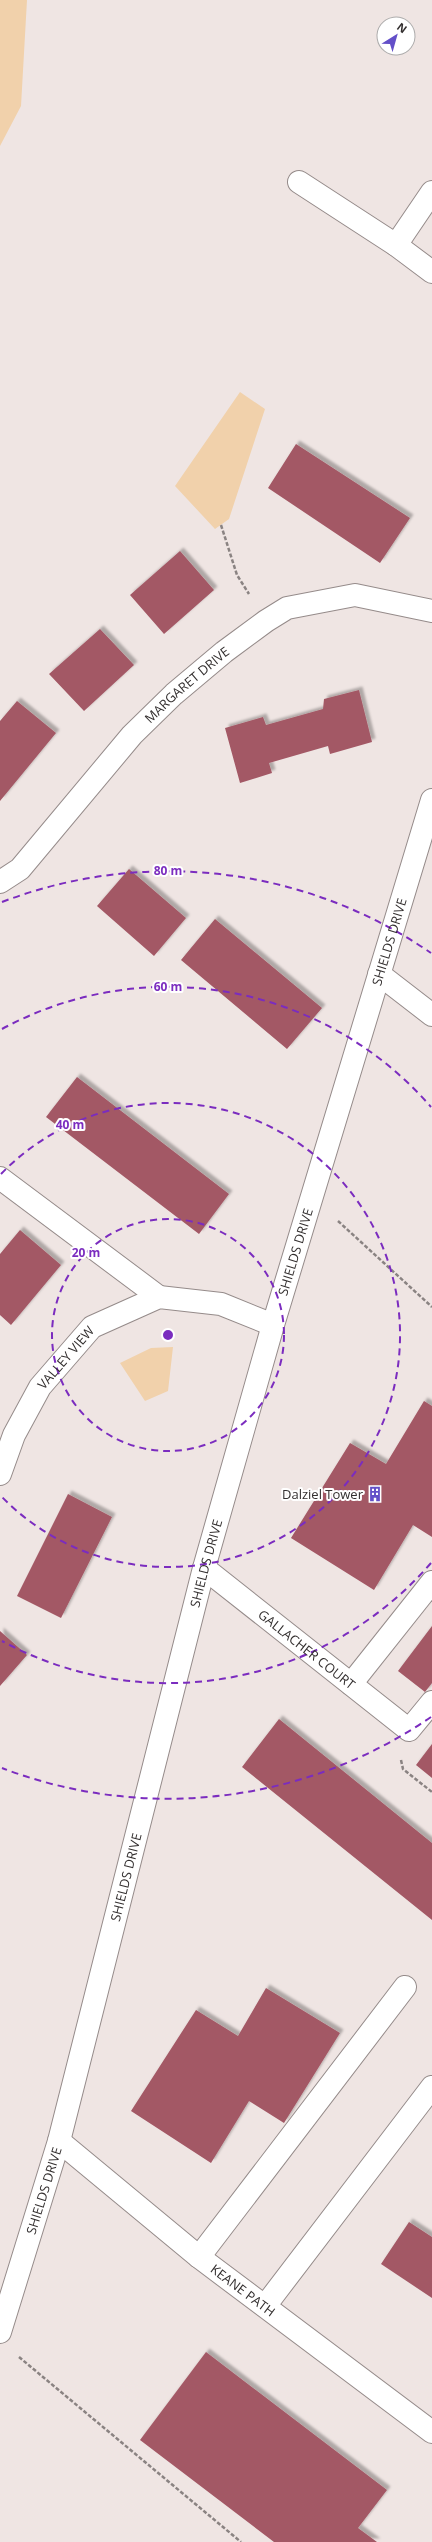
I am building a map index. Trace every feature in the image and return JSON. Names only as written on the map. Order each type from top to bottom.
[{"type":"street","points":[[299,182],[396,245],[432,272]]},
{"type":"street","points":[[396,245],[432,192]]},
{"type":"street","name":"MARGARET DRIVE","points":[[0,882],[20,869],[132,735],[174,694],[224,652],[266,621],[288,608],[355,595],[432,610]]},
{"type":"street","name":"SHIELDS DRIVE","points":[[0,2332],[59,2141],[204,1568],[272,1325],[432,800]]},
{"type":"street","points":[[378,974],[432,1015]]},
{"type":"street","points":[[0,1178],[159,1297],[221,1304],[272,1325]]},
{"type":"street","name":"VALLEY VIEW","points":[[0,1474],[14,1435],[40,1387],[92,1327],[159,1297]]},
{"type":"street","name":"GALLACHER COURT","points":[[204,1568],[410,1730],[432,1702]]},
{"type":"street","points":[[351,1684],[432,1582]]},
{"type":"street","points":[[199,2257],[405,1987]]},
{"type":"street","points":[[265,2306],[432,2087]]},
{"type":"street","name":"KEANE PATH","points":[[59,2141],[199,2257],[432,2432]]},
{"type":"path","points":[[221,525],[237,575],[266,621]]},
{"type":"path","points":[[310,1201],[348,1229],[432,1307]]},
{"type":"path","points":[[18,2356],[241,2542]]},
{"type":"shaded area","points":[[0,0],[27,0],[21,106],[0,146]]},
{"type":"shaded area","points":[[240,392],[265,409],[229,519],[215,529],[175,486]]},
{"type":"shaded area","points":[[173,1347],[168,1391],[145,1401],[120,1363],[151,1348]]},
{"type":"building","points":[[296,444],[410,518],[380,563],[268,488]]},
{"type":"building","points":[[180,551],[214,590],[164,634],[130,595]]},
{"type":"building","points":[[100,629],[134,665],[84,711],[49,674]]},
{"type":"building","points":[[359,690],[372,742],[330,754],[328,746],[269,763],[272,773],[240,783],[225,728],[263,717],[266,725],[323,709],[324,699]]},
{"type":"building","points":[[17,701],[56,733],[0,801],[0,721]]},
{"type":"building","points":[[129,869],[186,918],[154,956],[97,906]]},
{"type":"building","points":[[215,919],[322,1008],[287,1049],[181,960]]},
{"type":"building","points":[[77,1077],[229,1194],[199,1234],[46,1117]]},
{"type":"building","points":[[20,1230],[61,1265],[11,1325],[0,1315],[0,1254]]},
{"type":"building","name":"Dalziel Tower","points":[[424,1401],[432,1406],[432,1537],[413,1525],[374,1590],[291,1538],[350,1443],[386,1464]]},
{"type":"building","points":[[68,1494],[112,1517],[61,1618],[17,1596]]},
{"type":"building","points":[[432,1626],[432,1683],[425,1692],[398,1671]]},
{"type":"building","points":[[0,1631],[27,1655],[0,1686]]},
{"type":"building","points":[[279,1719],[432,1843],[432,1920],[242,1767]]},
{"type":"building","points":[[432,1744],[432,1778],[416,1765]]},
{"type":"building","points":[[266,1988],[340,2033],[284,2123],[249,2101],[211,2163],[131,2111],[196,2010],[238,2036]]},
{"type":"building","points":[[409,2222],[432,2237],[432,2298],[381,2264]]},
{"type":"building","points":[[206,2352],[387,2490],[358,2528],[377,2542],[274,2542],[140,2440]]},
{"type":"place","name":"Dalziel Tower","points":[[375,1494]]}]
